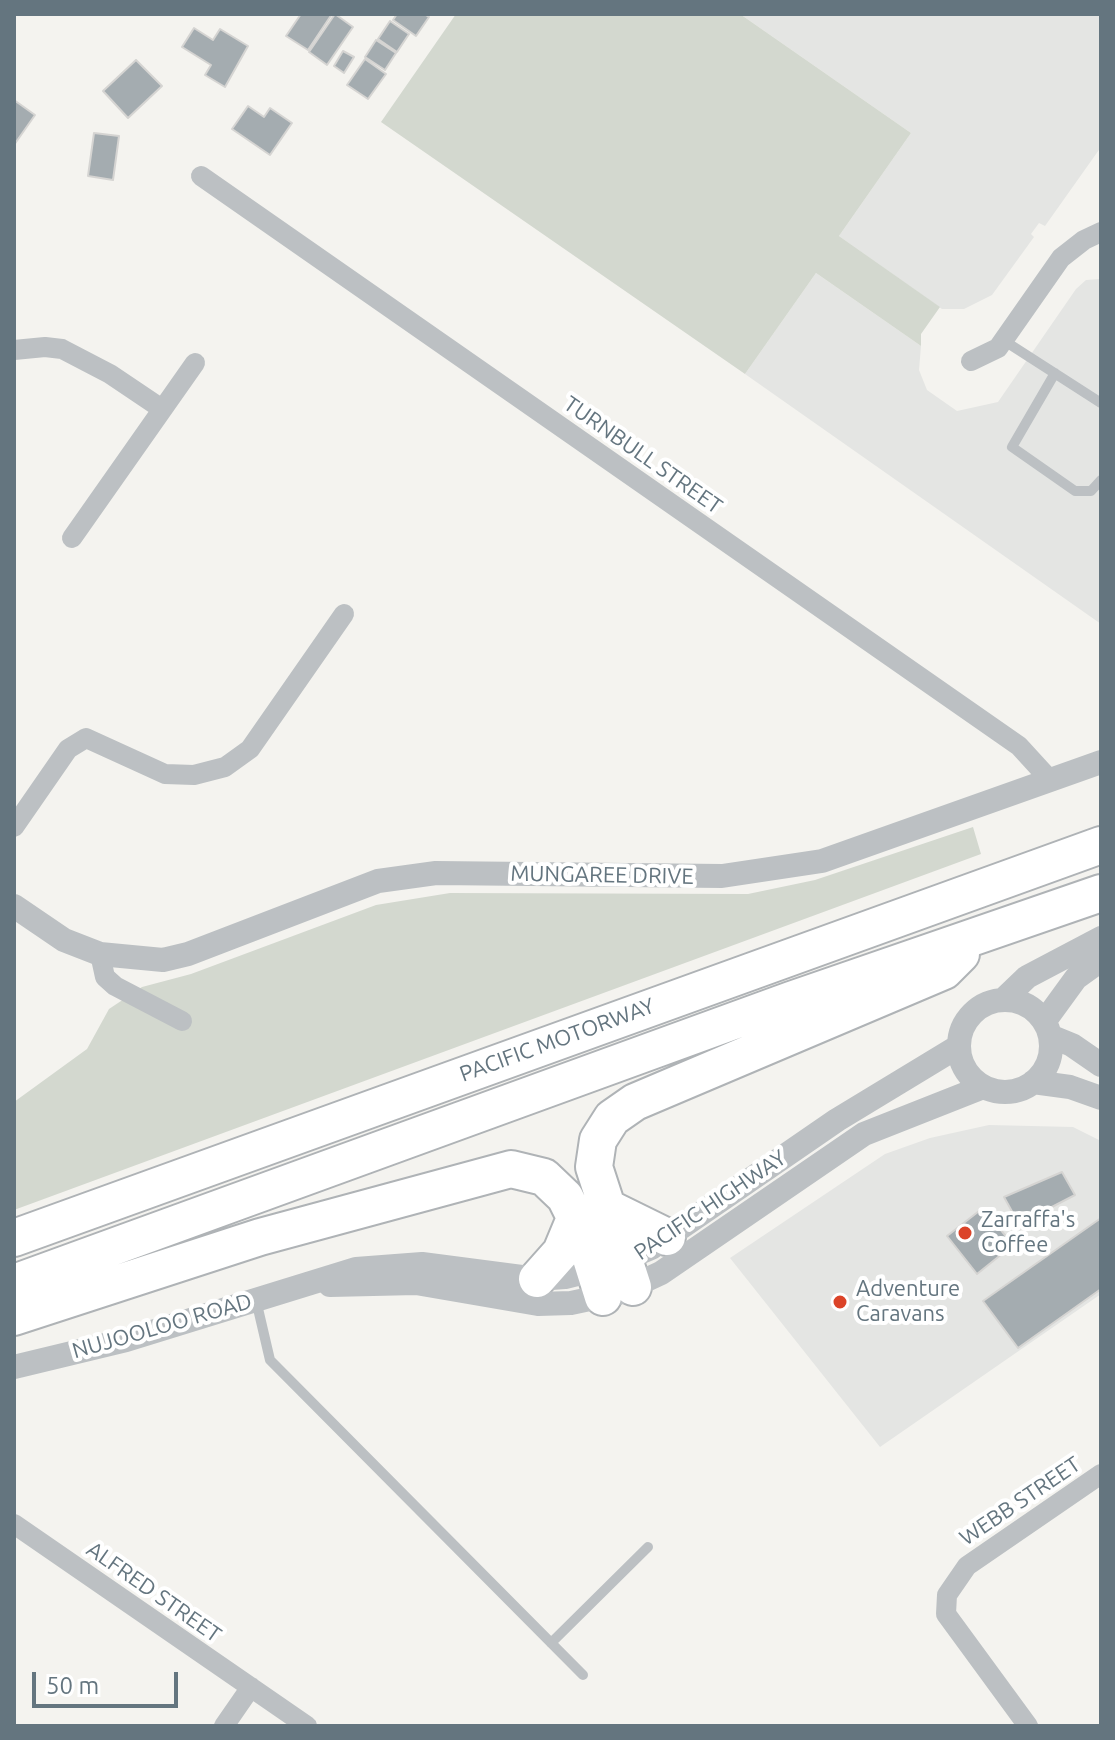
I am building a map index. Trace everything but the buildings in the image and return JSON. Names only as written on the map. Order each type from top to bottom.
[{"type":"highway","name":"PACIFIC MOTORWAY","points":[[14,1238],[1101,845]]},
{"type":"highway","name":"PACIFIC MOTORWAY","points":[[14,1283],[982,933],[1101,893]]},
{"type":"highway","points":[[614,1279],[590,1211],[594,1158],[601,1132],[617,1112],[944,971],[982,933]]},
{"type":"highway","points":[[14,1317],[260,1237],[502,1170],[526,1170],[544,1177],[565,1197],[590,1211],[667,1237]]},
{"type":"highway","points":[[537,1279],[590,1211]]},
{"type":"street","name":"TURNBULL STREET","points":[[201,176],[1019,746],[1051,781]]},
{"type":"street","points":[[971,361],[998,348],[1061,258],[1084,240],[1101,232]]},
{"type":"street","points":[[14,350],[62,349],[110,374],[162,409]]},
{"type":"street","points":[[72,538],[195,363]]},
{"type":"street","points":[[14,827],[68,749],[86,738],[165,774],[194,775],[225,767],[250,749],[344,614]]},
{"type":"street","name":"MUNGAREE DRIVE","points":[[14,906],[64,940],[100,954],[163,960],[188,954],[378,881],[436,873],[722,876],[822,861],[1101,762]]},
{"type":"street","points":[[1101,938],[1027,977],[1003,1000],[977,1009],[967,1019],[959,1046],[965,1070],[983,1087],[1009,1092],[1033,1082],[1070,1087],[1101,1098]]},
{"type":"street","points":[[100,954],[105,977],[115,986],[182,1021]]},
{"type":"street","points":[[1033,1082],[1048,1061],[1047,1029],[1076,978],[1101,960]]},
{"type":"street","points":[[1003,1000],[1027,1005],[1047,1029],[1101,1065]]},
{"type":"street","name":"PACIFIC HIGHWAY","points":[[309,1284],[416,1283],[538,1304],[614,1279],[667,1237],[837,1120],[959,1046]]},
{"type":"street","name":"PACIFIC HIGHWAY","points":[[309,1284],[356,1269],[400,1264],[445,1266],[537,1279],[614,1279],[661,1273],[864,1134],[983,1087]]},
{"type":"street","name":"NUJOOLOO ROAD","points":[[14,1367],[126,1340],[309,1284]]},
{"type":"street","name":"WEBB STREET","points":[[1028,1726],[946,1614],[947,1595],[967,1566],[1101,1474]]},
{"type":"street","name":"ALFRED STREET","points":[[14,1524],[307,1726]]},
{"type":"street","points":[[224,1726],[251,1687]]},
{"type":"lane","points":[[1003,340],[1101,403]]},
{"type":"lane","points":[[1055,373],[1012,447],[1075,491],[1091,491],[1101,480]]},
{"type":"lane","points":[[256,1298],[270,1360],[583,1675]]},
{"type":"lane","points":[[551,1643],[648,1547]]},
{"type":"shaded area","points":[[456,14],[740,14],[911,133],[839,236],[940,307],[921,334],[921,346],[816,273],[745,374],[381,122]]},
{"type":"shaded area","points":[[740,14],[1101,14],[1101,147],[1045,226],[1039,223],[1031,234],[1034,237],[992,295],[964,309],[942,309],[839,236],[911,133]]},
{"type":"shaded area","points":[[816,273],[921,346],[919,370],[927,390],[957,411],[998,402],[1076,289],[1086,280],[1101,279],[1101,624],[745,374]]},
{"type":"shaded area","points":[[973,827],[981,854],[14,1210],[14,1102],[87,1049],[109,1009],[142,987],[191,974],[376,905],[450,893],[748,894],[815,880]]},
{"type":"shaded area","points":[[989,1125],[1073,1127],[1101,1141],[1101,1294],[880,1447],[730,1258],[885,1154],[930,1138]]},
{"type":"place","name":"Zarraffa's Coffee","points":[[965,1233]]},
{"type":"place","name":"Adventure Caravans","points":[[840,1302]]}]
